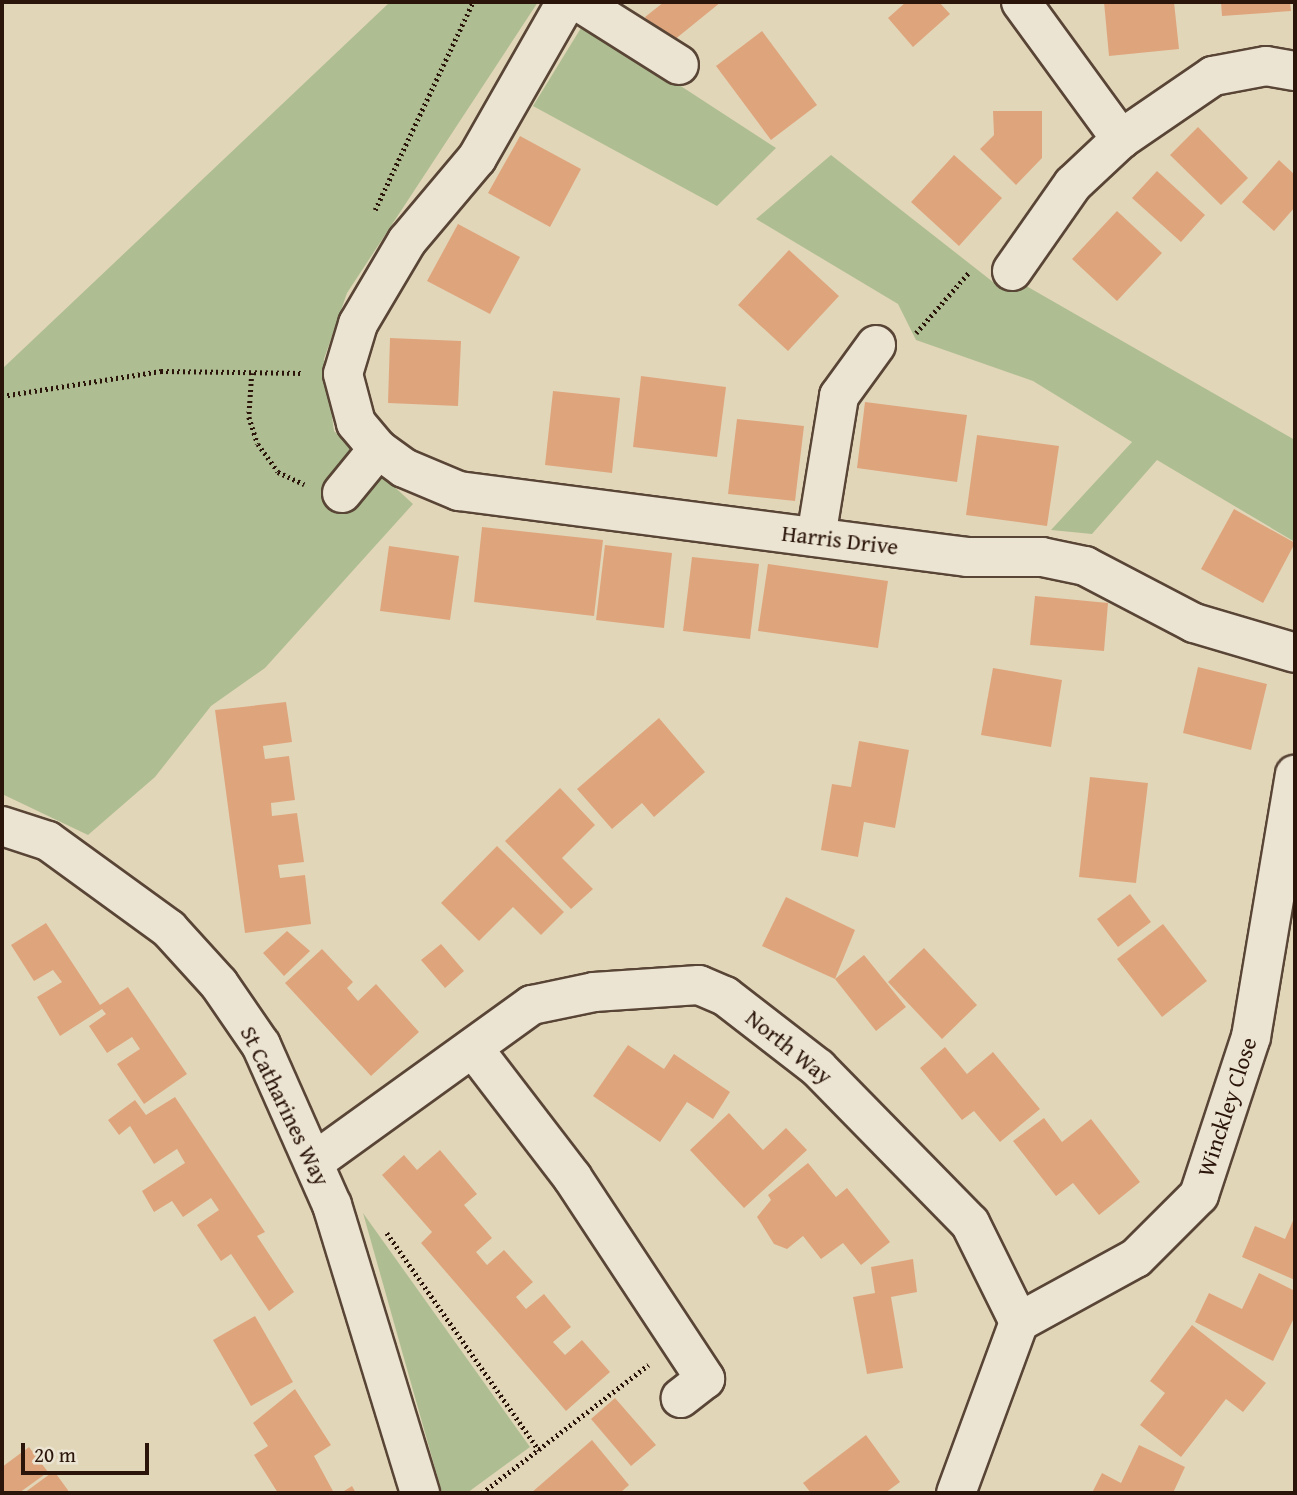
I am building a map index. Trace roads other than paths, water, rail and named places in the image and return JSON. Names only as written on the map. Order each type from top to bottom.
[{"type":"street","name":"Harris Drive","points":[[566,2],[477,158],[407,241],[358,324],[326,368],[356,423],[378,449],[404,468],[459,491],[816,537],[1085,566],[1194,623],[1295,653]]},
{"type":"street","points":[[579,2],[679,65]]},
{"type":"street","points":[[1021,2],[1121,139]]},
{"type":"street","points":[[996,265],[1073,184],[1121,139],[1213,76],[1266,65],[1295,71]]},
{"type":"street","points":[[816,537],[839,396],[893,342]]},
{"type":"street","points":[[342,493],[378,449]]},
{"type":"street","name":"Winckley Close","points":[[1019,1322],[1136,1258],[1199,1195],[1251,1037],[1293,788]]},
{"type":"street","name":"St Catharines Way","points":[[2,826],[48,841],[169,929],[219,984],[261,1045],[314,1162],[420,1493]]},
{"type":"street","name":"North Way","points":[[314,1162],[532,1005],[594,992],[699,985],[725,996],[818,1068],[951,1202],[970,1223],[1019,1322]]},
{"type":"street","points":[[473,1048],[572,1177],[705,1379],[681,1398]]},
{"type":"street","points":[[956,1493],[1019,1322]]}]
